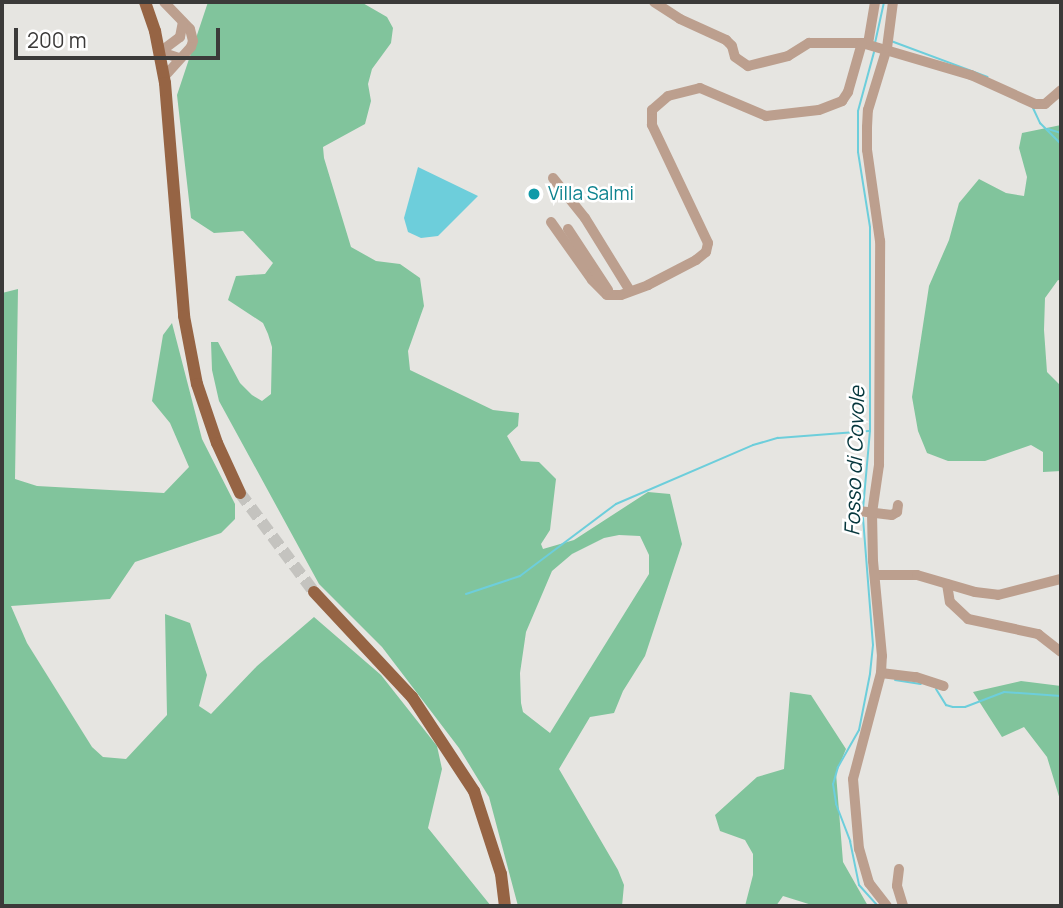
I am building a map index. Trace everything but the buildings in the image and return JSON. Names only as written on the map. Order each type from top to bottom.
[{"type":"main road","points":[[145,2],[155,31],[164,77],[184,316],[197,384],[217,443],[240,493]]},
{"type":"main road","points":[[314,592],[412,697],[474,791],[501,874],[505,906]]},
{"type":"street","points":[[160,52],[180,37],[180,18],[164,2]]},
{"type":"street","points":[[164,77],[191,47],[193,41],[173,2]]},
{"type":"street","points":[[654,2],[680,19],[726,40],[732,46],[735,57],[748,66],[788,56],[809,43],[877,45],[971,75],[1035,104],[1045,104],[1061,90]]},
{"type":"street","points":[[875,2],[877,45],[867,127],[867,150],[880,241],[879,465],[866,512],[882,642],[881,673],[856,764],[853,789],[859,849],[869,883],[887,906]]},
{"type":"street","points":[[551,222],[592,280],[607,295],[630,291],[696,260],[706,252],[708,243],[652,125],[652,110],[668,96],[700,88],[766,116],[819,110],[842,101],[890,27],[893,2]]},
{"type":"street","points":[[155,31],[173,42]]},
{"type":"street","points":[[160,52],[179,58]]},
{"type":"street","points":[[553,177],[584,218],[630,291]]},
{"type":"street","points":[[568,229],[612,295]]},
{"type":"street","points":[[866,512],[892,515],[897,512],[898,505]]},
{"type":"street","points":[[875,575],[917,575],[998,595],[1061,579]]},
{"type":"street","points":[[947,584],[950,602],[968,619],[1038,634],[1061,652]]},
{"type":"street","points":[[881,673],[916,677],[944,686]]},
{"type":"street","points":[[899,869],[897,886],[903,906]]},
{"type":"green space","points":[[208,2],[361,2],[387,17],[393,28],[391,43],[372,69],[368,84],[371,101],[365,124],[323,147],[351,247],[376,261],[400,264],[420,278],[424,306],[408,351],[410,370],[493,410],[519,413],[518,426],[507,436],[521,461],[539,462],[556,479],[550,530],[541,544],[543,549],[574,540],[648,492],[670,494],[682,544],[645,656],[623,691],[614,713],[590,717],[559,769],[618,870],[624,885],[622,906],[518,906],[489,797],[459,748],[382,647],[319,584],[219,401],[212,370],[211,342],[218,342],[240,383],[252,395],[262,401],[271,394],[272,347],[263,323],[228,300],[236,276],[265,274],[273,263],[243,231],[214,233],[191,218],[177,95]],"holes":[[[619,535],[640,536],[649,555],[649,574],[550,733],[523,712],[520,673],[526,632],[552,571],[572,554],[604,538]]]},
{"type":"green space","points":[[1061,125],[1061,281],[1058,280],[1045,298],[1044,330],[1047,372],[1061,386],[1061,471],[1043,472],[1043,452],[1031,445],[985,461],[948,461],[927,453],[918,431],[912,397],[929,286],[949,240],[959,203],[979,179],[1006,193],[1024,196],[1027,177],[1019,148],[1022,133]]},
{"type":"green space","points":[[18,289],[15,479],[37,486],[164,493],[189,467],[170,423],[152,401],[163,335],[172,323],[202,439],[235,504],[235,519],[221,533],[135,562],[110,599],[11,606],[27,643],[92,747],[103,757],[126,759],[167,715],[165,614],[190,623],[207,675],[199,706],[211,714],[257,666],[314,617],[381,675],[437,746],[442,769],[428,828],[491,906],[2,906],[2,293]]},
{"type":"green space","points":[[1021,681],[1061,686],[1061,803],[1047,757],[1024,727],[1002,737],[973,692]]},
{"type":"green space","points":[[790,692],[811,695],[846,749],[836,773],[843,862],[868,906],[815,906],[783,896],[776,906],[745,906],[753,875],[753,854],[745,840],[720,831],[715,815],[757,777],[784,769]]},
{"type":"water","points":[[418,167],[478,196],[438,236],[421,238],[408,232],[404,218]]},
{"type":"waterway","name":"Fosso di Covole","points":[[875,43],[884,2]]},
{"type":"waterway","points":[[891,41],[988,77]]},
{"type":"waterway","name":"Fosso di Covole","points":[[863,509],[870,431],[870,227],[858,152],[858,111],[874,52]]},
{"type":"waterway","points":[[1033,108],[1040,123],[1061,144]]},
{"type":"waterway","points":[[1048,129],[1061,133]]},
{"type":"waterway","points":[[466,594],[520,576],[616,504],[753,445],[778,438],[869,431]]},
{"type":"waterway","name":"Fosso di Covole","points":[[863,518],[873,645],[870,674],[859,730],[838,767],[833,784],[836,804],[850,841],[859,885],[878,906]]},
{"type":"waterway","points":[[895,680],[921,684]]},
{"type":"waterway","points":[[936,689],[946,705],[953,707],[965,707],[1004,692],[1061,696]]},
{"type":"tunnel","points":[[240,493],[314,592]]},
{"type":"place","name":"Villa Salmi","points":[[534,194]]}]
